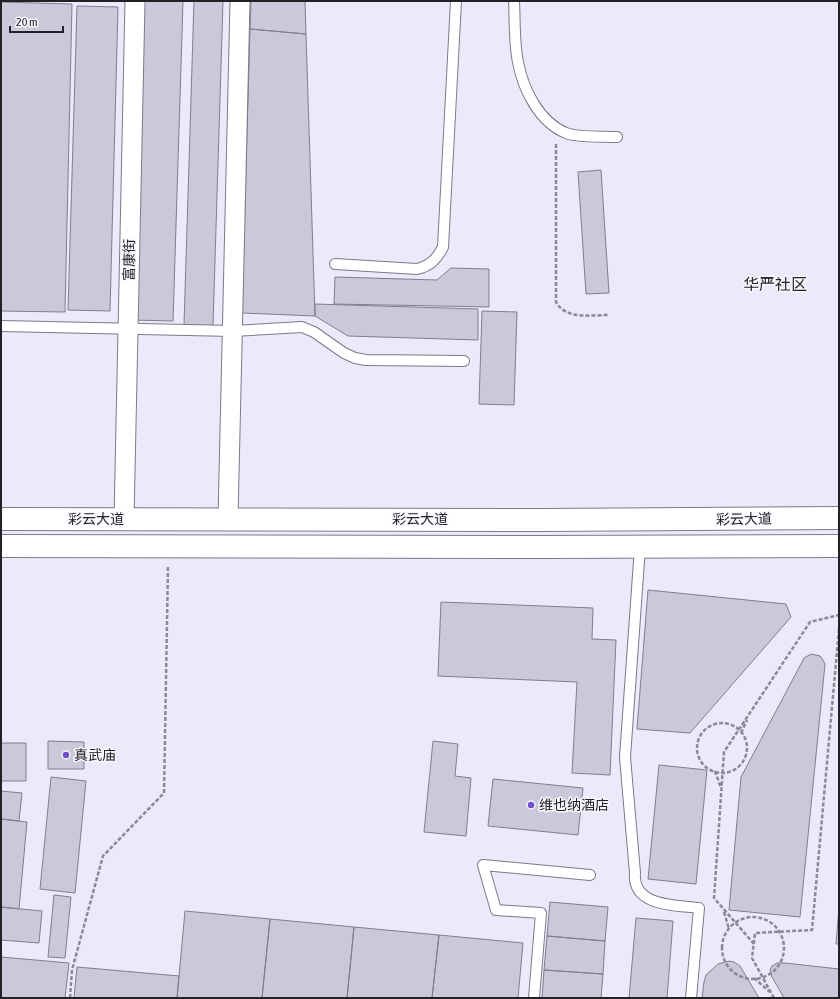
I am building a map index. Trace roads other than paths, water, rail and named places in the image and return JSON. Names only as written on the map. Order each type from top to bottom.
[{"type":"main road","name":"彩云大道","points":[[1,518],[583,520],[839,518]]},
{"type":"main road","name":"彩云大道","points":[[1,546],[839,546]]},
{"type":"street","name":"富康街","points":[[124,519],[135,1]]},
{"type":"street","points":[[228,518],[240,1]]},
{"type":"lane","points":[[335,264],[417,269],[426,267],[432,262],[438,256],[443,247],[456,1]]},
{"type":"lane","points":[[514,1],[518,62],[525,87],[536,106],[550,124],[567,134],[617,136]]},
{"type":"lane","points":[[1,326],[233,331],[302,327],[314,332],[344,353],[355,358],[366,360],[464,361]]},
{"type":"lane","points":[[640,547],[625,757],[635,873],[634,881],[639,890],[648,899],[661,904],[699,908],[691,998]]},
{"type":"lane","points":[[534,998],[541,913],[496,910],[483,865],[590,875]]},
{"type":"place","name":"真武庙","points":[[66,755]]},
{"type":"place","name":"维也纳酒店","points":[[531,805]]},
{"type":"district","name":"华严社区","points":[[775,284]]}]
